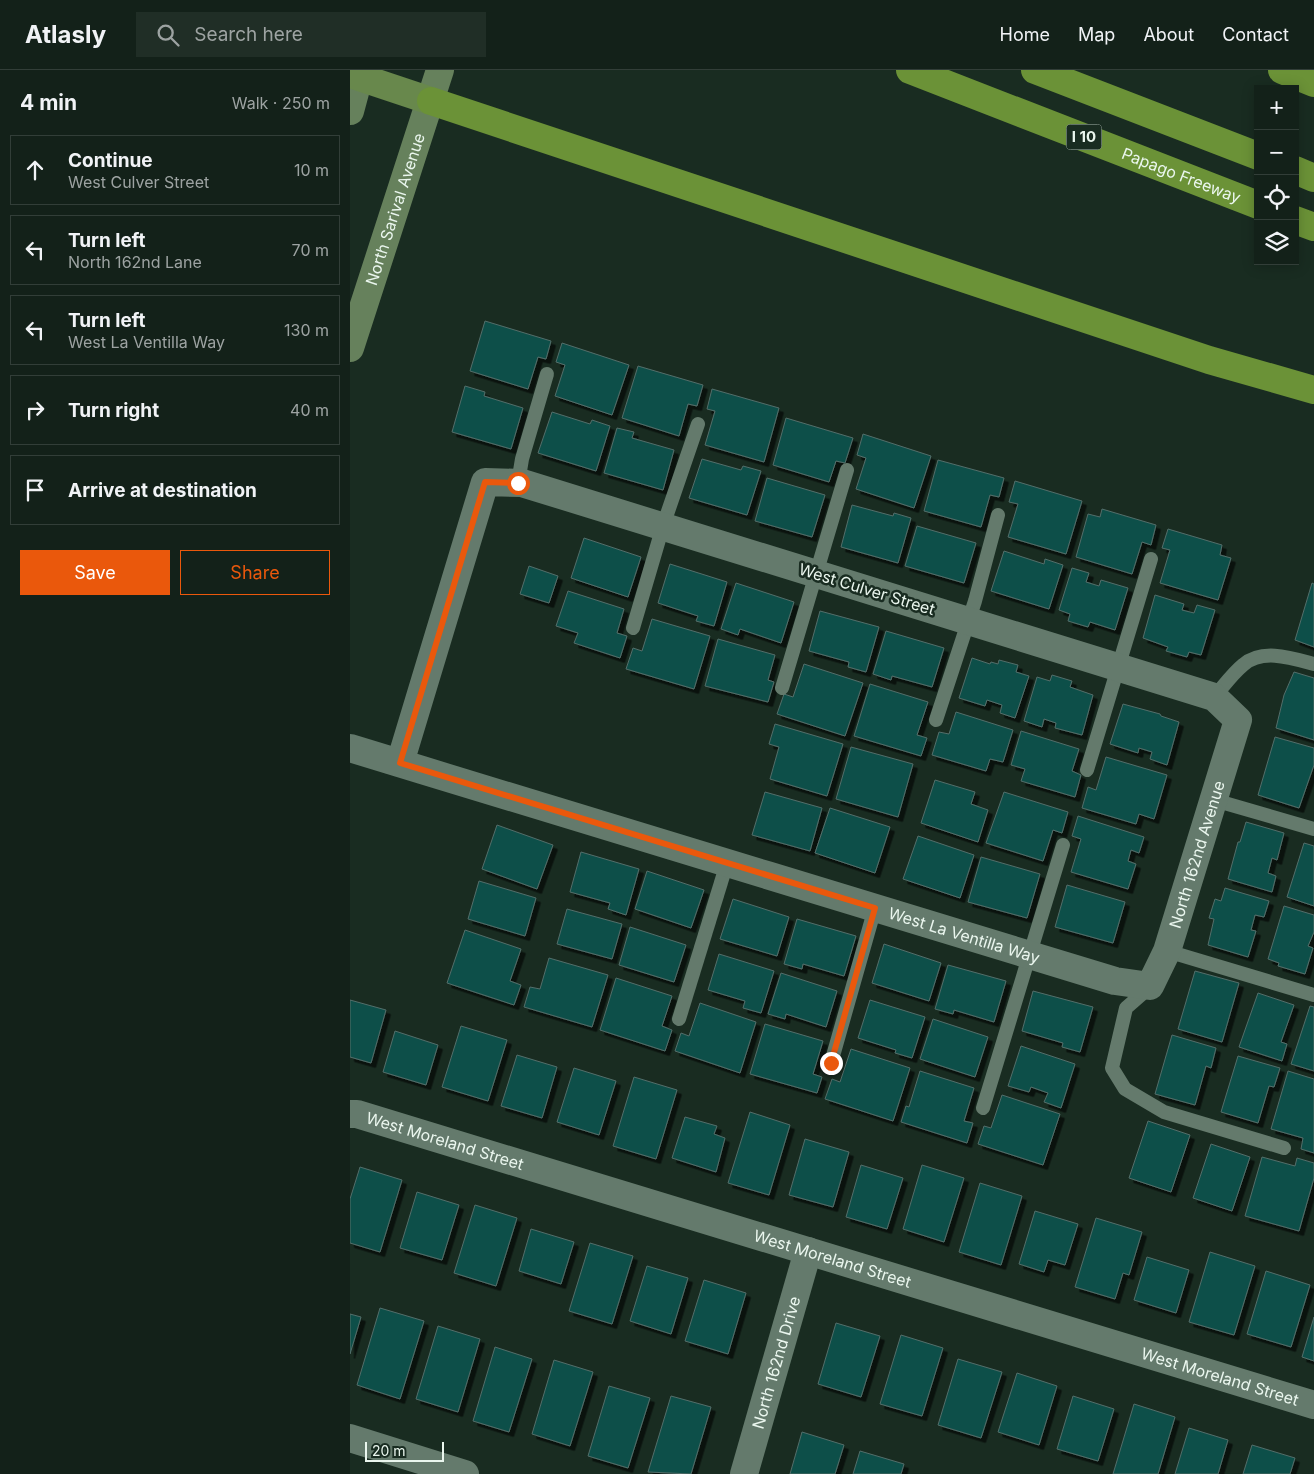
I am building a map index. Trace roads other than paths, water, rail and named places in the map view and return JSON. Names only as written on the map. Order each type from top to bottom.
[{"type":"highway","name":"Papago Freeway","points":[[910,70],[1254,203]]},
{"type":"highway","points":[[1035,70],[1254,154]]},
{"type":"highway","points":[[1282,70],[1314,82]]},
{"type":"highway","points":[[431,102],[1190,354],[1314,390]]},
{"type":"highway","points":[[1299,172],[1314,178]]},
{"type":"highway","points":[[1299,221],[1314,227]]},
{"type":"main road","name":"North Sarival Avenue","points":[[350,348],[440,70]]},
{"type":"main road","points":[[350,111],[357,74],[431,102]]},
{"type":"street","name":"West Culver Street","points":[[400,763],[485,482],[518,483],[663,526],[1214,697],[1238,720]]},
{"type":"street","name":"North 162nd Avenue","points":[[1150,986],[1167,951],[1238,720]]},
{"type":"street","name":"West La Ventilla Way","points":[[350,748],[1115,981],[1150,986]]},
{"type":"street","name":"West Moreland Street","points":[[350,1114],[357,1114],[1314,1405]]},
{"type":"street","name":"North 162nd Drive","points":[[744,1474],[808,1252]]},
{"type":"street","points":[[350,1438],[465,1474]]},
{"type":"lane","points":[[518,483],[522,459],[547,374]]},
{"type":"lane","points":[[634,628],[663,526],[698,424]]},
{"type":"lane","points":[[782,688],[847,470]]},
{"type":"lane","points":[[936,720],[968,621],[998,515]]},
{"type":"lane","points":[[1087,770],[1151,559]]},
{"type":"lane","points":[[1214,697],[1244,664],[1265,655],[1293,658],[1314,664]]},
{"type":"lane","points":[[1214,800],[1314,829]]},
{"type":"lane","points":[[983,1108],[1063,845]]},
{"type":"lane","points":[[679,1019],[727,863]]},
{"type":"lane","points":[[831,1063],[875,908]]},
{"type":"lane","points":[[1167,951],[1314,994]]},
{"type":"lane","points":[[1150,986],[1126,1008],[1112,1068],[1126,1089],[1164,1112],[1284,1148]]}]
